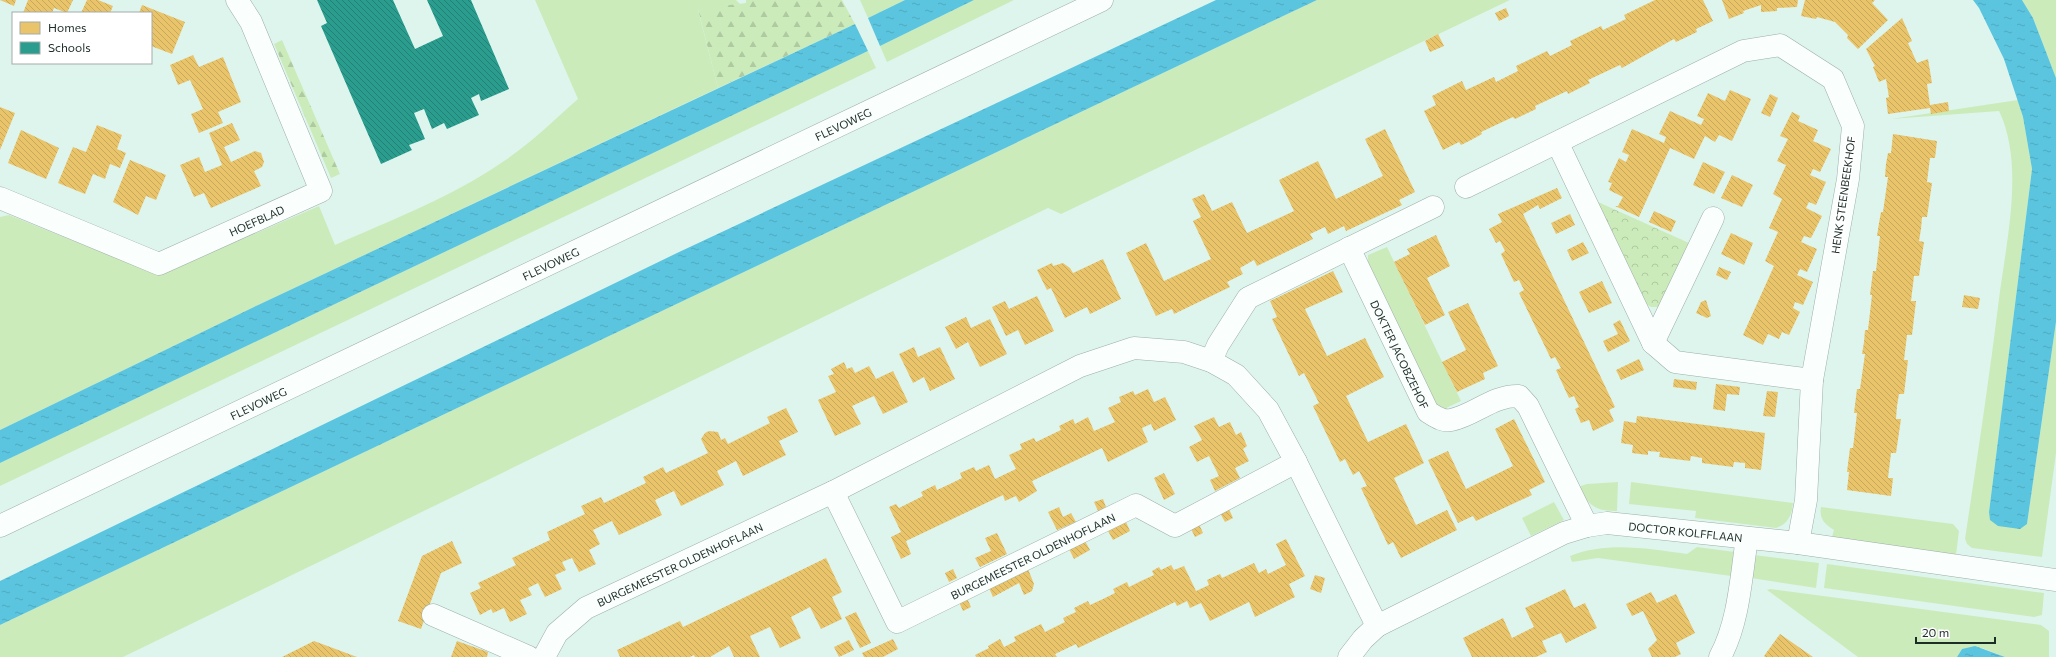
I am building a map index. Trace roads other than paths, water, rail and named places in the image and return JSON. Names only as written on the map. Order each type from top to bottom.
[{"type":"street","name":"HOEFBLAD","points":[[0,198],[159,264],[321,190],[251,22],[237,0]]},
{"type":"street","name":"FLEVOWEG","points":[[0,526],[1102,0]]},
{"type":"street","name":"HENK STEENBEEKHOF","points":[[1466,188],[1558,144],[1743,51],[1780,45],[1833,79],[1853,126],[1848,179],[1812,380],[1806,500],[1798,543]]},
{"type":"street","points":[[1558,144],[1653,343],[1675,362],[1812,380]]},
{"type":"street","points":[[1211,360],[1218,345],[1248,298],[1433,207]]},
{"type":"street","points":[[1653,343],[1713,218]]},
{"type":"street","name":"DOKTER JACOBZEHOF","points":[[1349,248],[1428,412],[1438,419],[1450,421],[1506,396],[1518,396],[1528,406],[1587,526]]},
{"type":"street","name":"BURGEMEESTER OLDENHOFLAAN","points":[[544,657],[557,633],[586,608],[832,492],[1080,366],[1134,348],[1184,352],[1211,360],[1236,375],[1268,410],[1296,462],[1377,626]]},
{"type":"street","name":"BURGEMEESTER OLDENHOFLAAN","points":[[832,492],[897,622],[1136,505],[1175,526],[1296,462]]},
{"type":"street","name":"DOCTOR KOLFFLAAN","points":[[1349,657],[1363,639],[1377,626],[1564,533],[1587,526],[1607,523],[1798,543],[2056,580]]},
{"type":"street","points":[[1720,657],[1726,646],[1736,606],[1747,538]]},
{"type":"street","points":[[433,615],[529,657]]},
{"type":"water","points":[[905,0],[974,0],[880,46],[868,18]]},
{"type":"water","points":[[1216,0],[1317,0],[0,625],[0,581],[677,253]]},
{"type":"water","points":[[1973,0],[2022,0],[2033,18],[2056,78],[2056,322],[2027,524],[2020,529],[1998,526],[1990,520],[1989,512],[2032,169],[2023,117],[2004,59],[1979,8]]},
{"type":"water","points":[[855,24],[868,51],[0,463],[0,430],[256,306]]},
{"type":"water","points":[[1975,646],[2005,657],[1957,657],[1962,649]]}]
